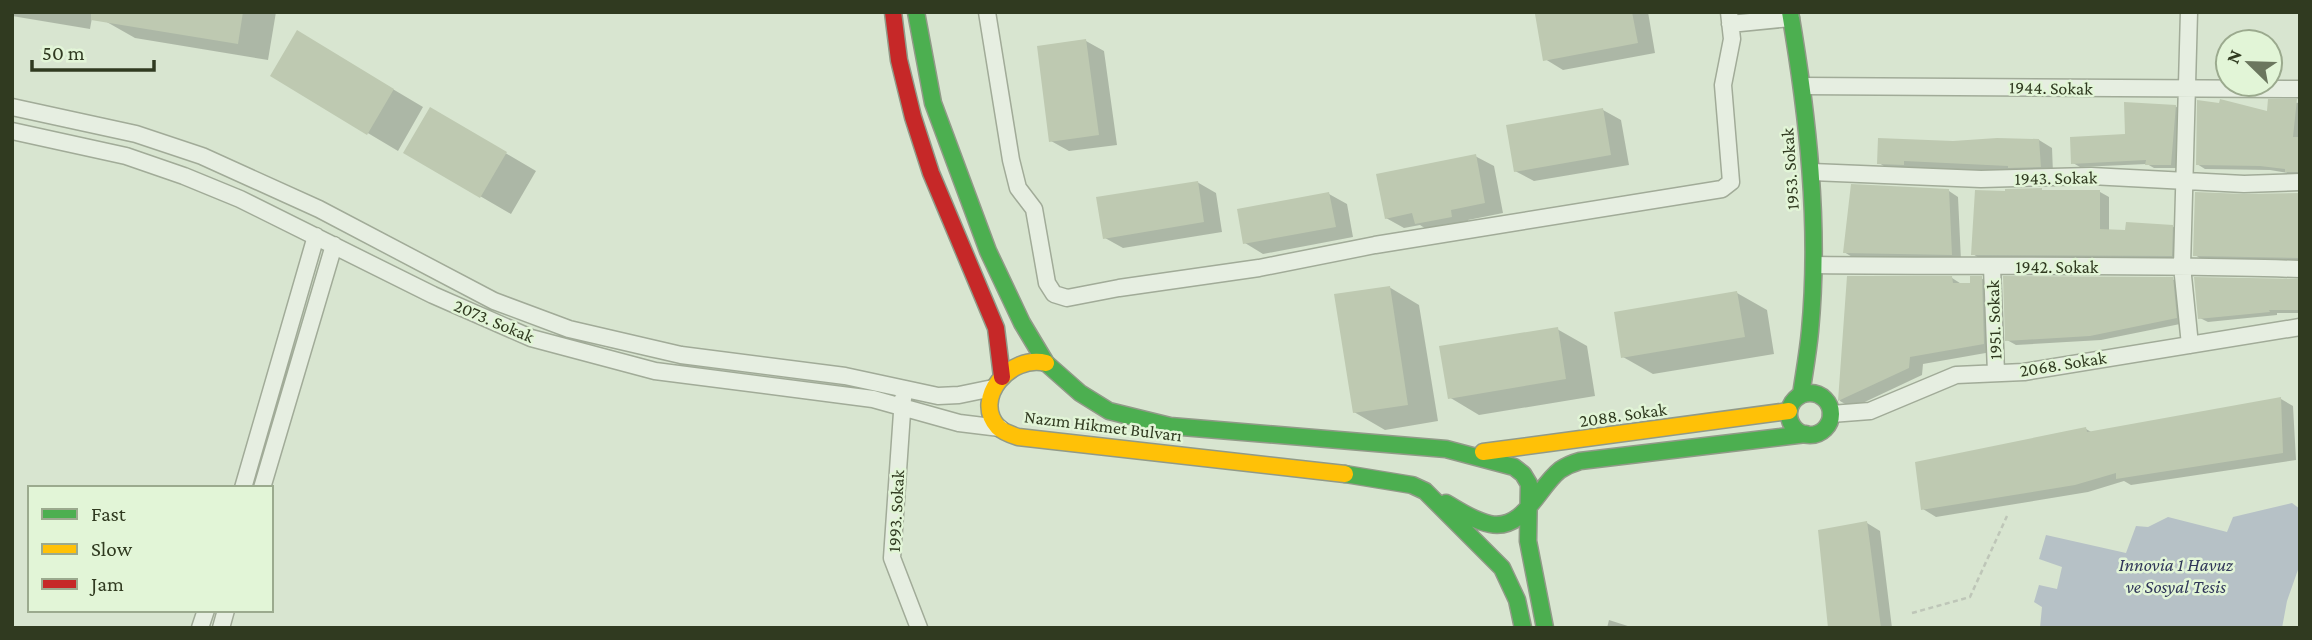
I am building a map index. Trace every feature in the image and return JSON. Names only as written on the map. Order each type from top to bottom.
[{"type":"main road","name":"Nazım Hikmet Bulvarı","points":[[892,12],[899,60],[931,173],[996,328],[997,382],[990,411],[1000,428],[1017,437],[1339,473],[1412,485],[1425,491],[1502,568],[1517,600],[1523,628]]},
{"type":"main road","name":"Nazım Hikmet Bulvarı","points":[[916,12],[933,103],[942,128],[988,251],[1022,323],[1046,363],[1080,393],[1109,411],[1170,426],[1461,452],[1514,467],[1523,474],[1529,484],[1528,541],[1545,628]]},
{"type":"main road","name":"1953. Sokak","points":[[1790,15],[1812,172],[1814,265],[1811,324]]},
{"type":"main road","points":[[1801,395],[1811,324]]},
{"type":"main road","points":[[1811,324],[1821,396]]},
{"type":"main road","points":[[997,382],[1014,366],[1030,361],[1046,363]]},
{"type":"main road","points":[[1425,491],[1483,522],[1494,525],[1512,521],[1530,505],[1554,475],[1566,466],[1580,461],[1806,434],[1820,432],[1831,414],[1826,401],[1814,393],[1801,395],[1789,411],[1789,418],[1795,429],[1806,434]]},
{"type":"main road","name":"2088. Sokak","points":[[1461,452],[1503,452],[1789,411]]},
{"type":"street","points":[[987,12],[1011,160],[1018,187],[1034,209],[1047,283],[1054,294],[1067,298],[1722,189],[1731,182],[1723,85],[1732,39],[1729,18],[1790,15]]},
{"type":"street","points":[[2189,12],[2182,266],[2189,345]]},
{"type":"street","name":"1944. Sokak","points":[[1802,86],[2300,89]]},
{"type":"street","name":"2073. Sokak","points":[[12,107],[136,134],[202,156],[319,209],[494,301],[569,329],[681,355],[845,376],[938,396],[959,396],[997,382]]},
{"type":"street","name":"2073. Sokak","points":[[12,131],[126,156],[184,176],[240,199],[495,324],[573,351],[655,371],[865,398],[959,423],[1000,428]]},
{"type":"street","name":"1943. Sokak","points":[[1812,172],[1981,179],[2091,176],[2244,184],[2300,182]]},
{"type":"street","points":[[244,486],[316,236]]},
{"type":"street","points":[[263,486],[334,245]]},
{"type":"street","name":"1942. Sokak","points":[[1814,265],[2300,269]]},
{"type":"street","name":"1951. Sokak","points":[[1992,267],[1996,373]]},
{"type":"street","name":"2068. Sokak","points":[[1831,414],[1870,411],[1956,375],[2024,372],[2300,327]]},
{"type":"street","name":"1993. Sokak","points":[[904,389],[892,558],[919,628]]},
{"type":"path","points":[[1912,613],[1970,597],[2007,516]]},
{"type":"water","name":"Innovia 1 Havuz ve Sosyal Tesis","points":[[2292,503],[2300,509],[2300,564],[2287,601],[2282,628],[2040,628],[2042,607],[2034,602],[2039,585],[2057,589],[2062,567],[2039,559],[2046,535],[2126,553],[2136,526],[2148,527],[2168,517],[2227,532],[2233,517]]},
{"type":"building","points":[[91,12],[243,12],[238,44],[91,20]]},
{"type":"building","points":[[1632,12],[1638,43],[1543,61],[1535,14]]},
{"type":"building","points":[[297,30],[394,89],[367,135],[270,76]]},
{"type":"building","points":[[1086,39],[1099,135],[1049,142],[1037,46]]},
{"type":"building","points":[[2220,99],[2267,111],[2268,99],[2297,99],[2293,137],[2300,137],[2300,172],[2285,172],[2285,169],[2260,166],[2196,165],[2197,100],[2219,103]]},
{"type":"building","points":[[2124,102],[2176,105],[2171,165],[2145,165],[2146,160],[2071,164],[2070,137],[2125,134]]},
{"type":"building","points":[[430,107],[507,152],[480,198],[403,153]]},
{"type":"building","points":[[1603,108],[1611,155],[1514,172],[1506,125]]},
{"type":"building","points":[[1878,138],[1953,141],[2039,139],[2041,167],[2008,168],[1904,161],[1904,165],[1877,164]]},
{"type":"building","points":[[1476,154],[1485,203],[1451,210],[1452,217],[1415,224],[1412,213],[1385,219],[1376,174]]},
{"type":"building","points":[[1198,181],[1204,222],[1103,239],[1096,197]]},
{"type":"building","points":[[1851,184],[1949,189],[1952,255],[1843,253]]},
{"type":"building","points":[[1975,190],[2100,190],[2100,229],[2125,230],[2126,222],[2173,225],[2172,256],[1971,255]]},
{"type":"building","points":[[1329,192],[1336,227],[1243,244],[1237,209]]},
{"type":"building","points":[[2195,192],[2300,193],[2300,258],[2193,256]]},
{"type":"building","points":[[1847,276],[1952,276],[1953,283],[1970,283],[1970,276],[1982,276],[1984,344],[1910,357],[1909,368],[1838,401]]},
{"type":"building","points":[[2003,276],[2173,277],[2177,318],[2090,336],[2005,341]]},
{"type":"building","points":[[2194,277],[2300,279],[2300,310],[2269,310],[2270,312],[2198,319]]},
{"type":"building","points":[[1390,286],[1408,405],[1353,413],[1334,294]]},
{"type":"building","points":[[1737,291],[1745,337],[1621,358],[1614,312]]},
{"type":"building","points":[[1558,327],[1566,379],[1448,399],[1439,346]]},
{"type":"building","points":[[2281,397],[2283,453],[2116,479],[2116,473],[2075,485],[1921,510],[1915,462],[2086,427],[2087,432]]},
{"type":"building","points":[[1867,521],[1881,628],[1828,628],[1818,530]]},
{"type":"traffic: fast","points":[[916,12],[933,103],[988,251],[1022,323],[1046,363],[1080,393],[1109,411],[1170,426],[1446,449],[1514,467],[1523,474],[1529,484],[1528,541],[1545,628]]},
{"type":"traffic: fast","points":[[1790,12],[1807,131],[1813,211],[1813,291],[1801,395]]},
{"type":"traffic: fast","points":[[1810,393],[1825,399],[1831,414],[1825,429],[1810,435],[1795,429],[1789,414],[1795,399],[1810,393]]},
{"type":"traffic: fast","points":[[1446,503],[1478,521],[1502,524],[1512,521],[1530,506],[1560,470],[1580,461],[1806,434]]},
{"type":"traffic: fast","points":[[1345,474],[1412,485],[1425,491],[1502,568],[1517,600],[1523,628]]},
{"type":"traffic: slow","points":[[1046,363],[1020,365],[999,381],[989,404],[991,416],[1002,430],[1018,437],[1345,474]]},
{"type":"traffic: slow","points":[[1483,452],[1789,411]]},
{"type":"traffic: jam","points":[[893,12],[899,60],[913,117],[931,173],[996,328],[1002,377]]}]
